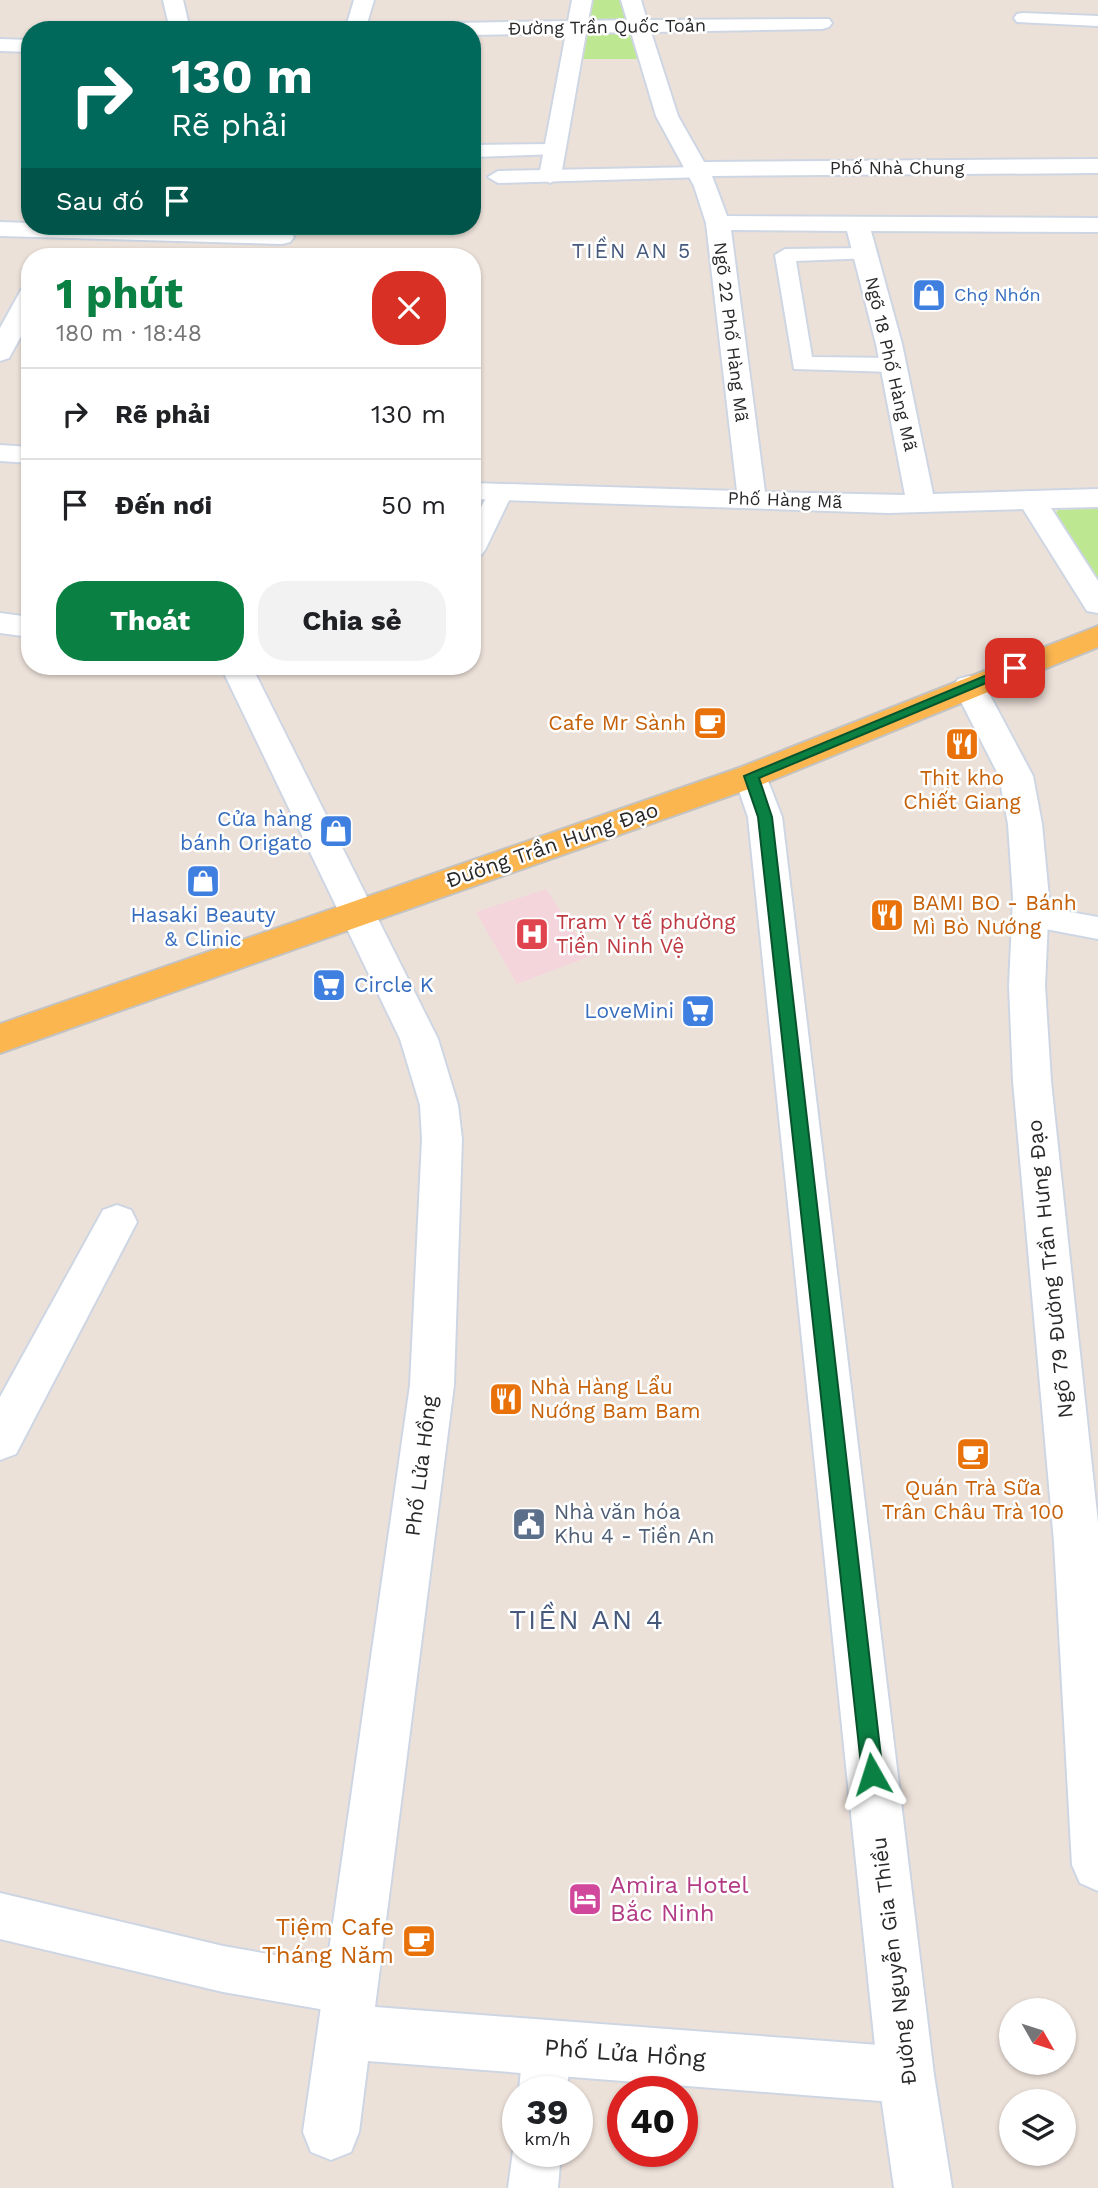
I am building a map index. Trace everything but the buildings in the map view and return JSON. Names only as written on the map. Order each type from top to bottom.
[{"type":"main road","name":"Đường Trần Hưng Đạo","points":[[0,1039],[751,776],[969,686],[1094,642]]},
{"type":"street","points":[[173,0],[178,21]]},
{"type":"street","points":[[358,21],[364,0]]},
{"type":"street","points":[[550,176],[582,0]]},
{"type":"street","name":"Ngõ 22 Phố Hàng Mã","points":[[631,0],[667,116],[706,186],[718,223],[752,499]]},
{"type":"street","name":"Đường Trần Quốc Toản","points":[[481,30],[822,23]]},
{"type":"street","points":[[0,45],[21,46]]},
{"type":"street","name":"Phố Nhà Chung","points":[[697,171],[1098,166]]},
{"type":"street","points":[[718,223],[1098,225]]},
{"type":"street","name":"Ngõ 18 Phố Hàng Mã","points":[[857,225],[894,365],[921,503]]},
{"type":"street","points":[[0,229],[21,229]]},
{"type":"street","points":[[191,235],[281,240]]},
{"type":"street","points":[[0,354],[21,313]]},
{"type":"street","points":[[0,453],[21,454]]},
{"type":"street","name":"Phố Hàng Mã","points":[[481,491],[921,503],[1098,498]]},
{"type":"street","points":[[1032,501],[1098,604]]},
{"type":"street","points":[[0,623],[21,626]]},
{"type":"street","name":"Phố Lửa Hồng","points":[[240,675],[405,1008],[429,1065],[439,1105],[442,1139],[432,1385],[331,2132]]},
{"type":"street","name":"Ngõ 79 Đường Trần Hưng Đạo","points":[[969,686],[1016,776],[1025,824],[1030,916],[1027,986],[1032,1081],[1077,1542],[1098,1864]]},
{"type":"street","name":"Đường Nguyễn Gia Thiều","points":[[751,776],[765,817],[906,2075],[923,2188]]},
{"type":"street","points":[[0,1440],[117,1222]]},
{"type":"street","name":"Phố Lửa Hồng","points":[[346,2011],[545,2069],[906,2075]]},
{"type":"lane","points":[[1023,18],[1098,21]]},
{"type":"lane","points":[[481,151],[554,150]]},
{"type":"lane","points":[[498,177],[697,171]]},
{"type":"lane","points":[[865,254],[785,255],[802,364],[894,365]]},
{"type":"lane","points":[[481,532],[501,492]]},
{"type":"lane","points":[[1030,916],[1098,928]]},
{"type":"lane","points":[[0,1916],[223,1969],[346,2011]]},
{"type":"lane","points":[[533,2188],[535,2167]]},
{"type":"shaded area","name":"Trạm Y tế phường Tiền Ninh Vệ","points":[[546,889],[591,956],[517,984],[476,912]]},
{"type":"green space","points":[[588,0],[627,0],[633,22],[586,22]]},
{"type":"green space","points":[[639,32],[646,59],[580,59],[584,33]]},
{"type":"green space","points":[[1098,508],[1098,594],[1050,521],[1058,510]]},
{"type":"place","name":"Chợ Nhớn","points":[[929,295]]},
{"type":"place","name":"Cafe Mr Sành","points":[[710,723]]},
{"type":"place","name":"Thịt kho Chiết Giang","points":[[962,744]]},
{"type":"place","name":"Cửa hàng bánh Origato","points":[[336,831]]},
{"type":"place","name":"Hasaki Beauty & Clinic","points":[[203,881]]},
{"type":"place","name":"BAMI BO - Bánh Mì Bò Nướng","points":[[887,915]]},
{"type":"place","name":"Trạm Y tế phường Tiền Ninh Vệ","points":[[532,934]]},
{"type":"place","name":"Circle K","points":[[329,985]]},
{"type":"place","name":"LoveMini","points":[[698,1011]]},
{"type":"place","name":"Nhà Hàng Lẩu Nướng Bam Bam","points":[[506,1399]]},
{"type":"place","name":"Quán Trà Sữa Trân Châu Trà 100","points":[[973,1454]]},
{"type":"place","name":"Nhà văn hóa Khu 4 - Tiền An","points":[[529,1524]]},
{"type":"place","name":"Amira Hotel Bắc Ninh","points":[[585,1899]]},
{"type":"place","name":"Tiệm Cafe Tháng Năm","points":[[419,1941]]},
{"type":"district","name":"TIỀN AN 5","points":[[632,251]]},
{"type":"district","name":"TIỀN AN 4","points":[[587,1619]]},
{"type":"route","points":[[872,1774],[765,817],[751,776],[1015,668]]}]
